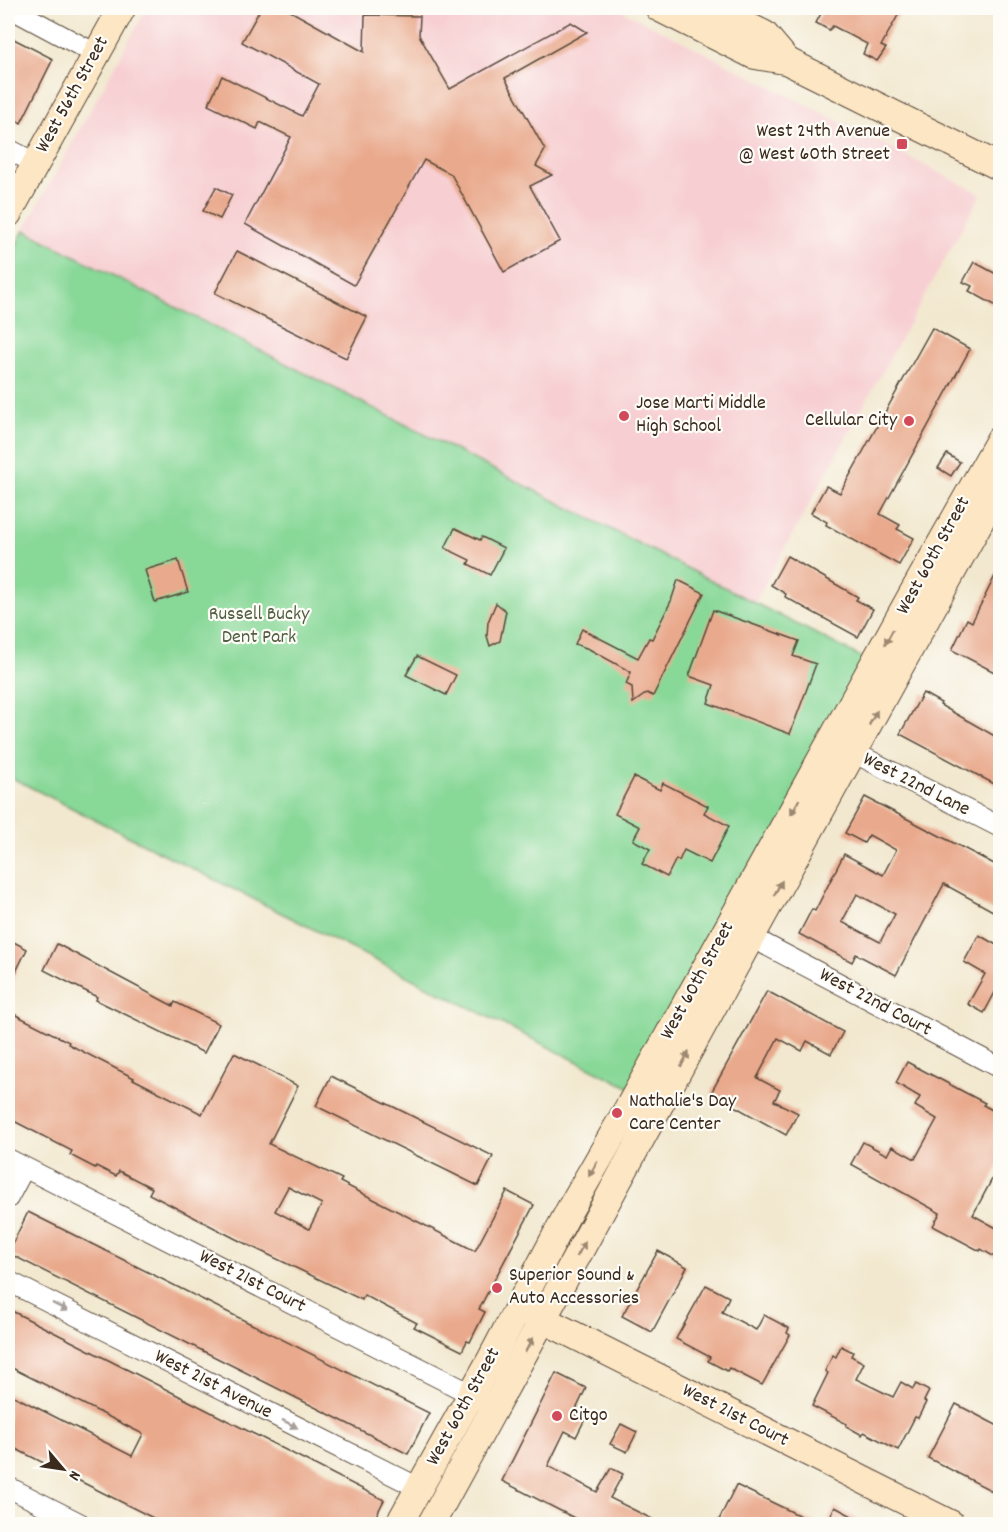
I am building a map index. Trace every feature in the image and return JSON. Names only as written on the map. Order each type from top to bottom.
[{"type":"street","points":[[10,8],[96,54]]},
{"type":"street","name":"West 56th Street","points":[[8,214],[122,8]]},
{"type":"street","points":[[659,8],[753,55],[787,61],[1000,167]]},
{"type":"street","points":[[711,8],[764,34],[787,61]]},
{"type":"street","points":[[8,149],[35,163]]},
{"type":"street","name":"West 60th Street","points":[[431,1524],[751,937],[942,540],[1000,439]]},
{"type":"street","name":"West 60th Street","points":[[399,1524],[570,1209],[636,1094],[842,747],[945,585],[1000,485]]},
{"type":"street","points":[[942,540],[949,570],[945,585]]},
{"type":"street","name":"West 22nd Lane","points":[[842,747],[1000,827]]},
{"type":"street","name":"West 22nd Court","points":[[751,937],[1000,1068]]},
{"type":"street","points":[[8,1198],[16,1164]]},
{"type":"street","name":"West 21st Court","points":[[16,1164],[471,1393],[495,1408]]},
{"type":"street","name":"West 21st Avenue","points":[[8,1281],[419,1488]]},
{"type":"street","name":"West 21st Court","points":[[518,1308],[951,1524]]},
{"type":"street","points":[[8,1487],[81,1524]]},
{"type":"shaded area","name":"Jose Marti Middle High School","points":[[147,8],[617,8],[981,194],[755,602],[24,230]]},
{"type":"green space","name":"Russell Bucky Dent Park","points":[[24,230],[873,663],[642,1094],[8,776],[8,260]]},
{"type":"building","points":[[261,8],[285,8],[364,52],[365,15],[420,16],[419,35],[450,89],[571,22],[587,32],[505,78],[545,150],[536,166],[552,175],[530,186],[560,241],[504,272],[451,174],[424,160],[354,285],[245,224],[291,137],[260,122],[257,129],[208,105],[222,76],[302,116],[319,84],[242,42]]},
{"type":"building","points":[[824,8],[902,8],[881,46],[886,48],[877,61],[863,54],[867,44],[833,26],[829,30],[816,23]]},
{"type":"building","points":[[8,36],[53,59],[21,123],[8,116]]},
{"type":"building","points":[[216,187],[232,195],[220,219],[203,211]]},
{"type":"building","points":[[237,251],[367,317],[346,358],[215,293]]},
{"type":"building","points":[[974,262],[1000,276],[1000,308],[969,291],[972,286],[963,282]]},
{"type":"building","points":[[932,328],[970,349],[880,514],[900,525],[897,529],[914,538],[899,565],[826,525],[827,522],[811,513],[826,486],[840,493]]},
{"type":"building","points":[[947,454],[960,462],[951,476],[938,468]]},
{"type":"building","points":[[455,528],[480,540],[482,537],[504,548],[490,575],[468,564],[470,560],[445,548]]},
{"type":"building","points":[[787,556],[858,597],[856,600],[873,609],[858,637],[785,597],[786,594],[771,585]]},
{"type":"building","points":[[178,560],[188,592],[155,602],[145,570]]},
{"type":"building","points":[[1000,566],[1000,675],[952,650],[967,619],[972,622]]},
{"type":"building","points":[[678,580],[704,593],[653,696],[647,693],[633,703],[632,687],[626,684],[631,672],[575,644],[582,629],[638,658],[649,638],[652,639],[671,601]]},
{"type":"building","points":[[496,603],[506,611],[500,641],[490,646],[487,636],[488,622]]},
{"type":"building","points":[[713,610],[799,641],[793,656],[816,664],[790,734],[708,703],[714,685],[689,676]]},
{"type":"building","points":[[417,656],[456,675],[446,695],[406,675]]},
{"type":"building","points":[[923,693],[1000,739],[1000,787],[900,734]]},
{"type":"building","points":[[634,777],[660,790],[663,783],[708,806],[704,813],[729,826],[710,863],[684,850],[679,861],[676,859],[667,877],[642,864],[650,849],[633,840],[640,827],[615,814]]},
{"type":"building","points":[[865,797],[1000,867],[1000,915],[944,884],[896,975],[856,954],[852,962],[799,934],[812,909],[815,911],[844,854],[883,875],[896,850],[869,835],[864,843],[845,833]],"holes":[[[857,894],[895,914],[880,942],[842,922]]]},
{"type":"building","points":[[979,935],[1000,947],[1000,983],[984,1013],[968,1004],[985,974],[964,962]]},
{"type":"building","points":[[8,939],[27,949],[8,988]]},
{"type":"building","points":[[57,944],[173,1006],[175,1002],[219,1024],[204,1053],[96,1000],[97,997],[44,970]]},
{"type":"building","points":[[767,991],[843,1032],[831,1054],[807,1041],[802,1051],[778,1038],[757,1078],[780,1090],[774,1101],[798,1113],[786,1135],[711,1093]]},
{"type":"building","points":[[8,1011],[202,1114],[234,1053],[260,1066],[298,1086],[269,1144],[342,1179],[340,1182],[475,1251],[507,1191],[534,1205],[479,1309],[485,1312],[470,1342],[467,1341],[462,1351],[414,1327],[417,1323],[364,1295],[362,1300],[236,1239],[149,1194],[152,1188],[119,1171],[116,1176],[96,1166],[95,1168],[70,1155],[72,1151],[8,1118]],"holes":[[[288,1187],[322,1204],[309,1229],[275,1211]]]},
{"type":"building","points":[[907,1062],[985,1103],[983,1105],[1000,1114],[1000,1164],[973,1215],[1000,1230],[1000,1260],[933,1226],[940,1213],[851,1164],[863,1142],[887,1155],[892,1146],[915,1159],[937,1119],[915,1106],[920,1097],[896,1083]]},
{"type":"building","points":[[331,1076],[493,1156],[478,1186],[316,1106]]},
{"type":"building","points":[[28,1212],[429,1413],[408,1454],[8,1253]]},
{"type":"building","points":[[658,1251],[687,1267],[652,1332],[622,1316]]},
{"type":"building","points":[[706,1285],[729,1297],[722,1312],[756,1330],[764,1315],[789,1328],[787,1333],[790,1335],[762,1385],[729,1368],[727,1371],[708,1361],[710,1357],[676,1339]]},
{"type":"building","points":[[8,1309],[384,1500],[372,1524],[165,1524],[8,1445],[8,1393],[132,1456],[143,1434],[8,1366]]},
{"type":"building","points":[[841,1346],[853,1352],[851,1356],[864,1363],[856,1379],[893,1397],[901,1382],[913,1389],[916,1384],[929,1391],[918,1418],[915,1417],[898,1450],[864,1432],[862,1435],[846,1426],[847,1424],[812,1406],[828,1373],[825,1371],[833,1355],[836,1357]]},
{"type":"building","points":[[556,1373],[586,1388],[574,1414],[585,1419],[576,1437],[565,1431],[548,1466],[597,1492],[611,1468],[623,1474],[610,1498],[662,1524],[586,1524],[502,1481]]},
{"type":"building","points":[[956,1404],[1000,1427],[1000,1495],[928,1458]]},
{"type":"building","points":[[621,1424],[637,1432],[627,1452],[610,1444]]},
{"type":"building","points":[[736,1485],[817,1524],[717,1524]]},
{"type":"building","points":[[835,1507],[867,1524],[826,1524]]},
{"type":"place","name":"West 24th Avenue @ West 60th Street","points":[[902,144]]},
{"type":"place","name":"Jose Marti Middle High School","points":[[624,416]]},
{"type":"place","name":"Cellular City","points":[[909,421]]},
{"type":"place","name":"Nathalie's Day Care Center","points":[[617,1113]]},
{"type":"place","name":"Superior Sound & Auto Accessories","points":[[497,1288]]},
{"type":"place","name":"Citgo","points":[[557,1416]]}]
